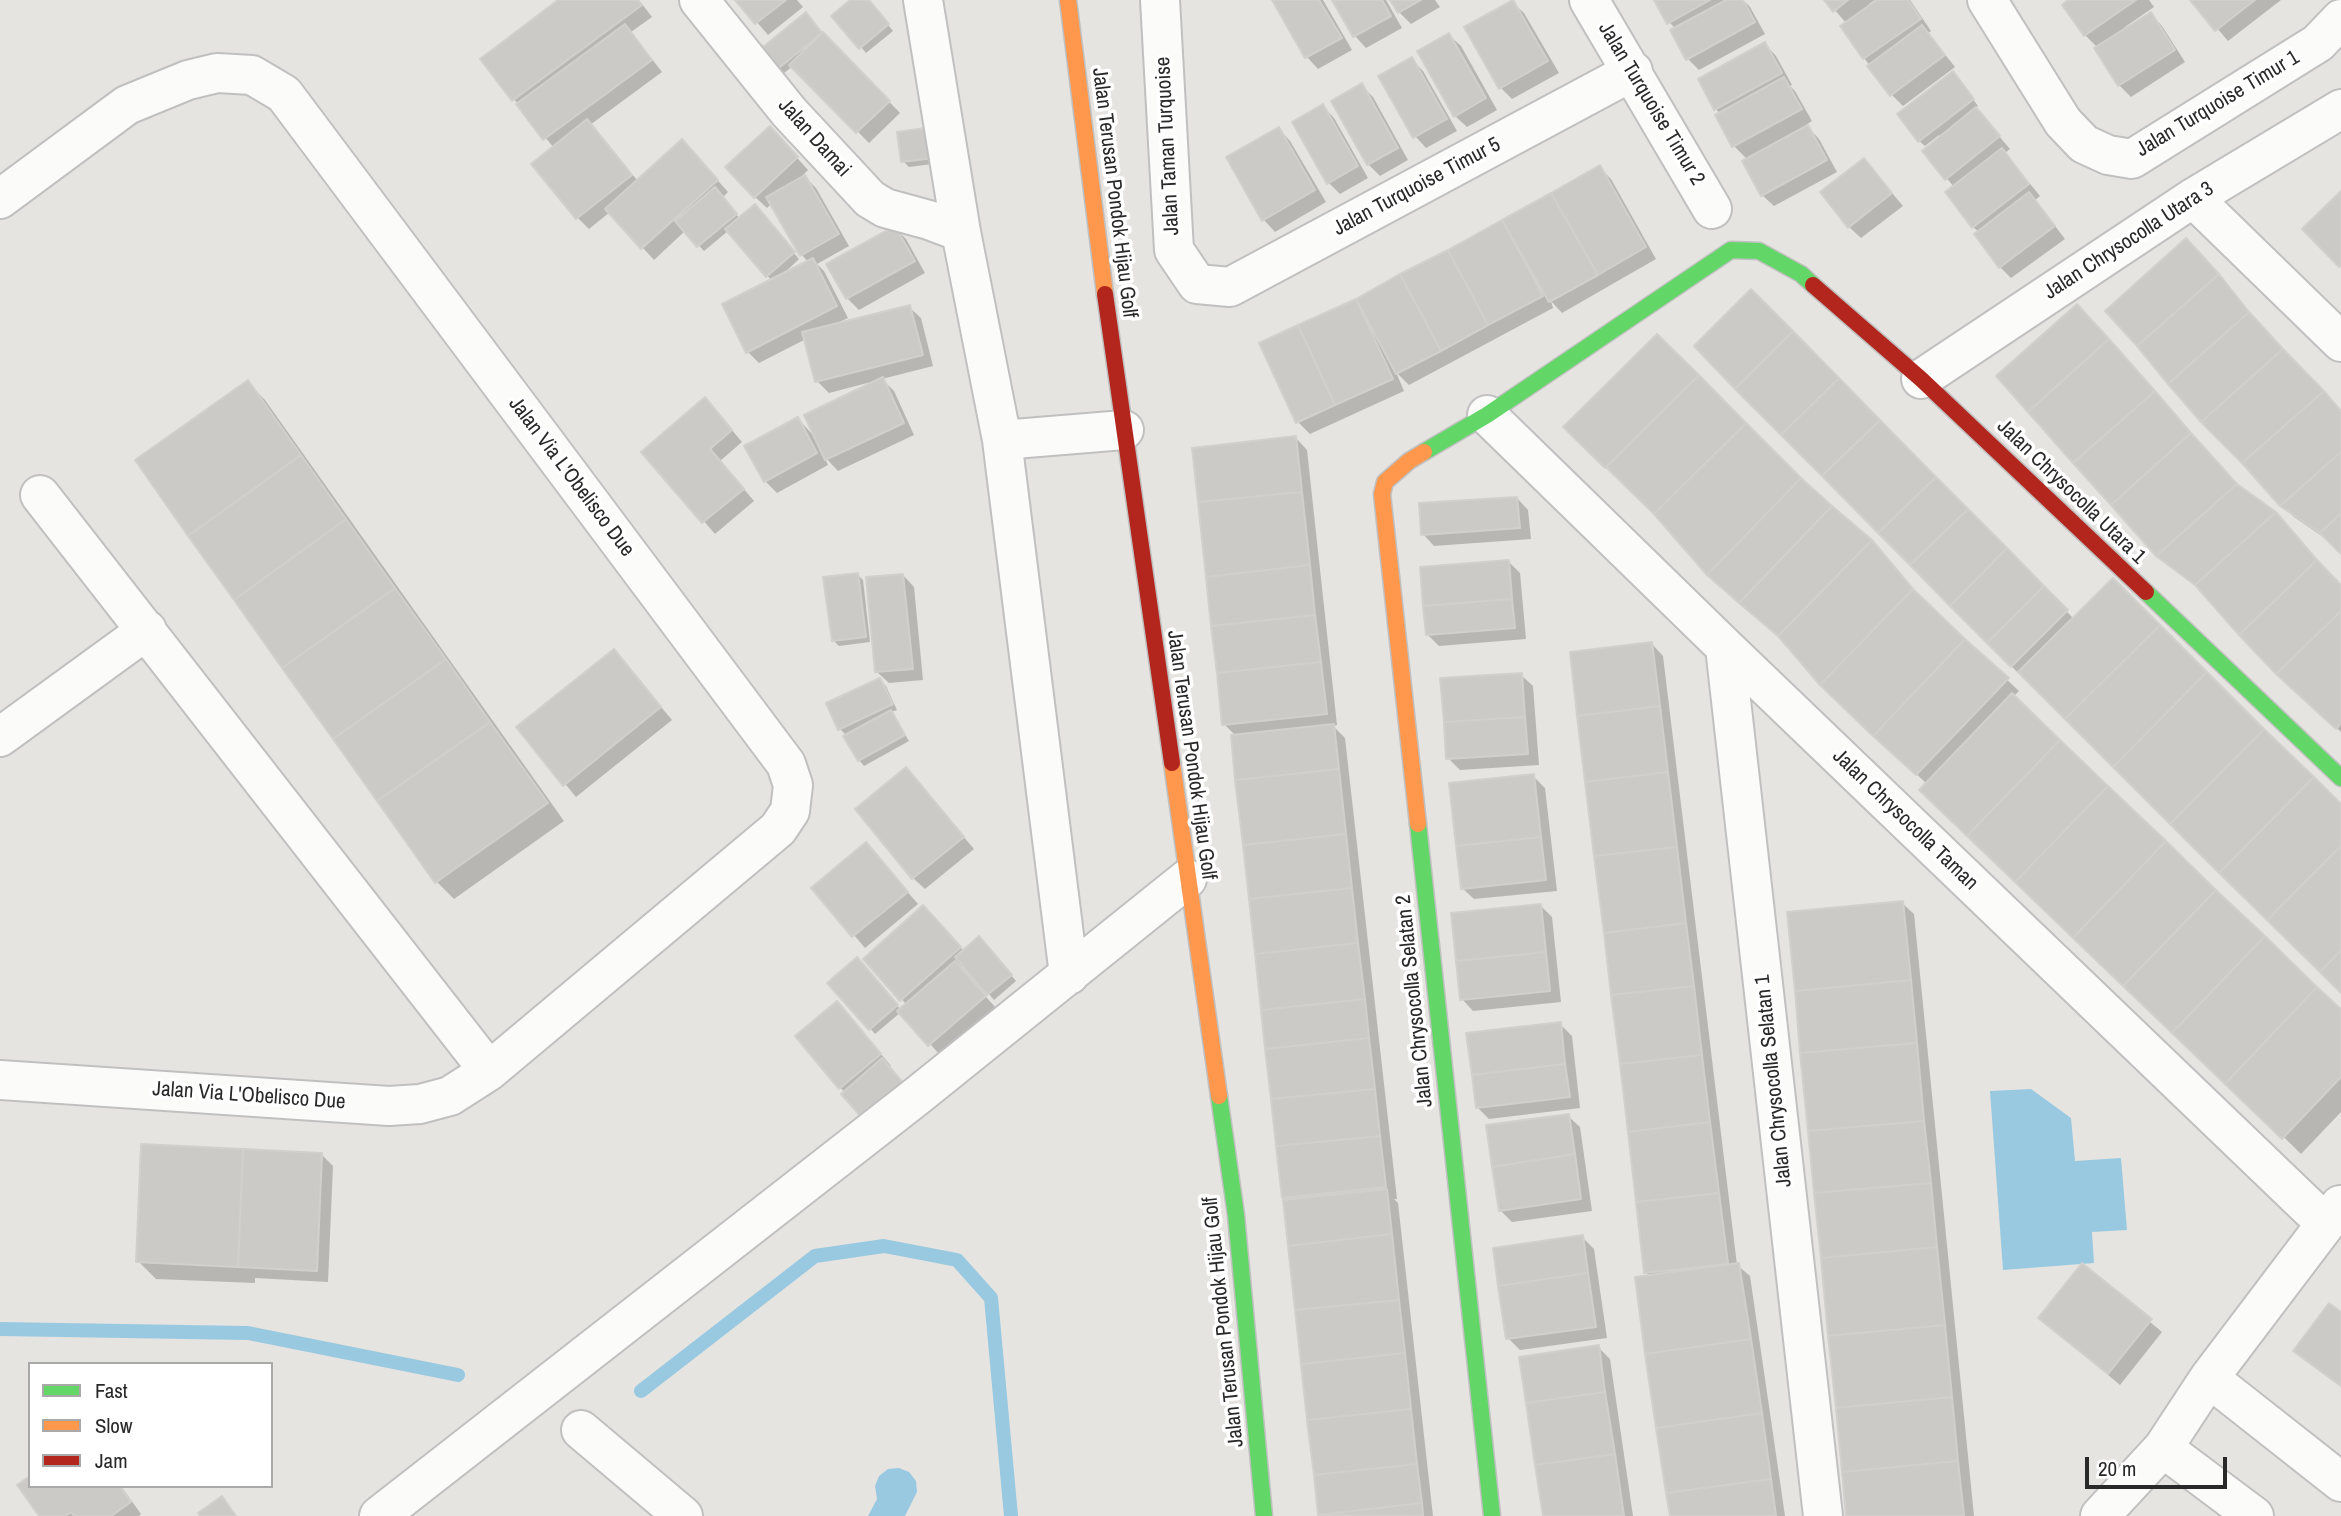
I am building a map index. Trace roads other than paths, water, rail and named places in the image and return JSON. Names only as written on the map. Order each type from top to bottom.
[{"type":"street","name":"Jalan Damai","points":[[699,0],[789,113],[870,199],[885,208],[961,232]]},
{"type":"street","points":[[923,0],[961,232],[1002,440],[1069,975]]},
{"type":"street","name":"Jalan Terusan Pondok Hijau Golf","points":[[1068,0],[1092,200],[1236,1214],[1264,1516]]},
{"type":"street","name":"Jalan Taman Turquoise","points":[[1160,0],[1174,250],[1197,284]]},
{"type":"street","name":"Jalan Turquoise Timur 2","points":[[1589,0],[1712,209]]},
{"type":"street","name":"Jalan Turquoise Timur 1","points":[[1987,0],[2063,122],[2084,144],[2108,155],[2132,159],[2318,43],[2341,19]]},
{"type":"street","name":"Jalan Turquoise Timur 5","points":[[1197,284],[1230,288],[1633,71]]},
{"type":"street","name":"Jalan Via L'Obelisco Due","points":[[0,199],[127,105],[188,80],[217,73],[252,75],[284,94],[786,764],[793,785],[790,811],[778,829],[489,1071],[450,1096],[420,1104],[389,1106],[0,1080]]},
{"type":"street","name":"Jalan Chrysocolla Utara 3","points":[[1921,379],[2193,198],[2341,109]]},
{"type":"street","points":[[2193,198],[2341,342]]},
{"type":"street","name":"Jalan Chrysocolla Utara 1","points":[[1487,415],[1731,250],[1759,251],[1801,274],[1921,379],[2341,778]]},
{"type":"street","name":"Jalan Chrysocolla Selatan 2","points":[[1487,415],[1409,461],[1385,482],[1382,494],[1492,1516]]},
{"type":"street","name":"Jalan Chrysocolla Taman","points":[[1487,415],[1725,647],[2333,1213]]},
{"type":"street","points":[[1002,440],[1124,430]]},
{"type":"street","points":[[40,495],[489,1071]]},
{"type":"street","points":[[0,737],[147,629]]},
{"type":"street","name":"Jalan Chrysocolla Selatan 1","points":[[1725,647],[1823,1516]]},
{"type":"street","points":[[379,1516],[917,1096],[1187,879]]},
{"type":"street","points":[[2101,1516],[2163,1448],[2209,1378],[2333,1213]]},
{"type":"street","points":[[2209,1378],[2341,1482]]},
{"type":"street","points":[[581,1430],[683,1516]]},
{"type":"street","points":[[2163,1448],[2253,1516]]},
{"type":"water","points":[[2031,1089],[2071,1118],[2075,1161],[2121,1158],[2127,1230],[2092,1232],[2094,1263],[2003,1270],[1990,1091]]},
{"type":"water","points":[[899,1468],[909,1472],[916,1481],[917,1492],[905,1516],[868,1516],[877,1499],[875,1486],[879,1476],[888,1469]]},
{"type":"waterway","points":[[641,1391],[815,1256],[884,1246],[957,1260],[991,1298],[1011,1516]]},
{"type":"waterway","points":[[0,1329],[248,1333],[458,1375]]}]
